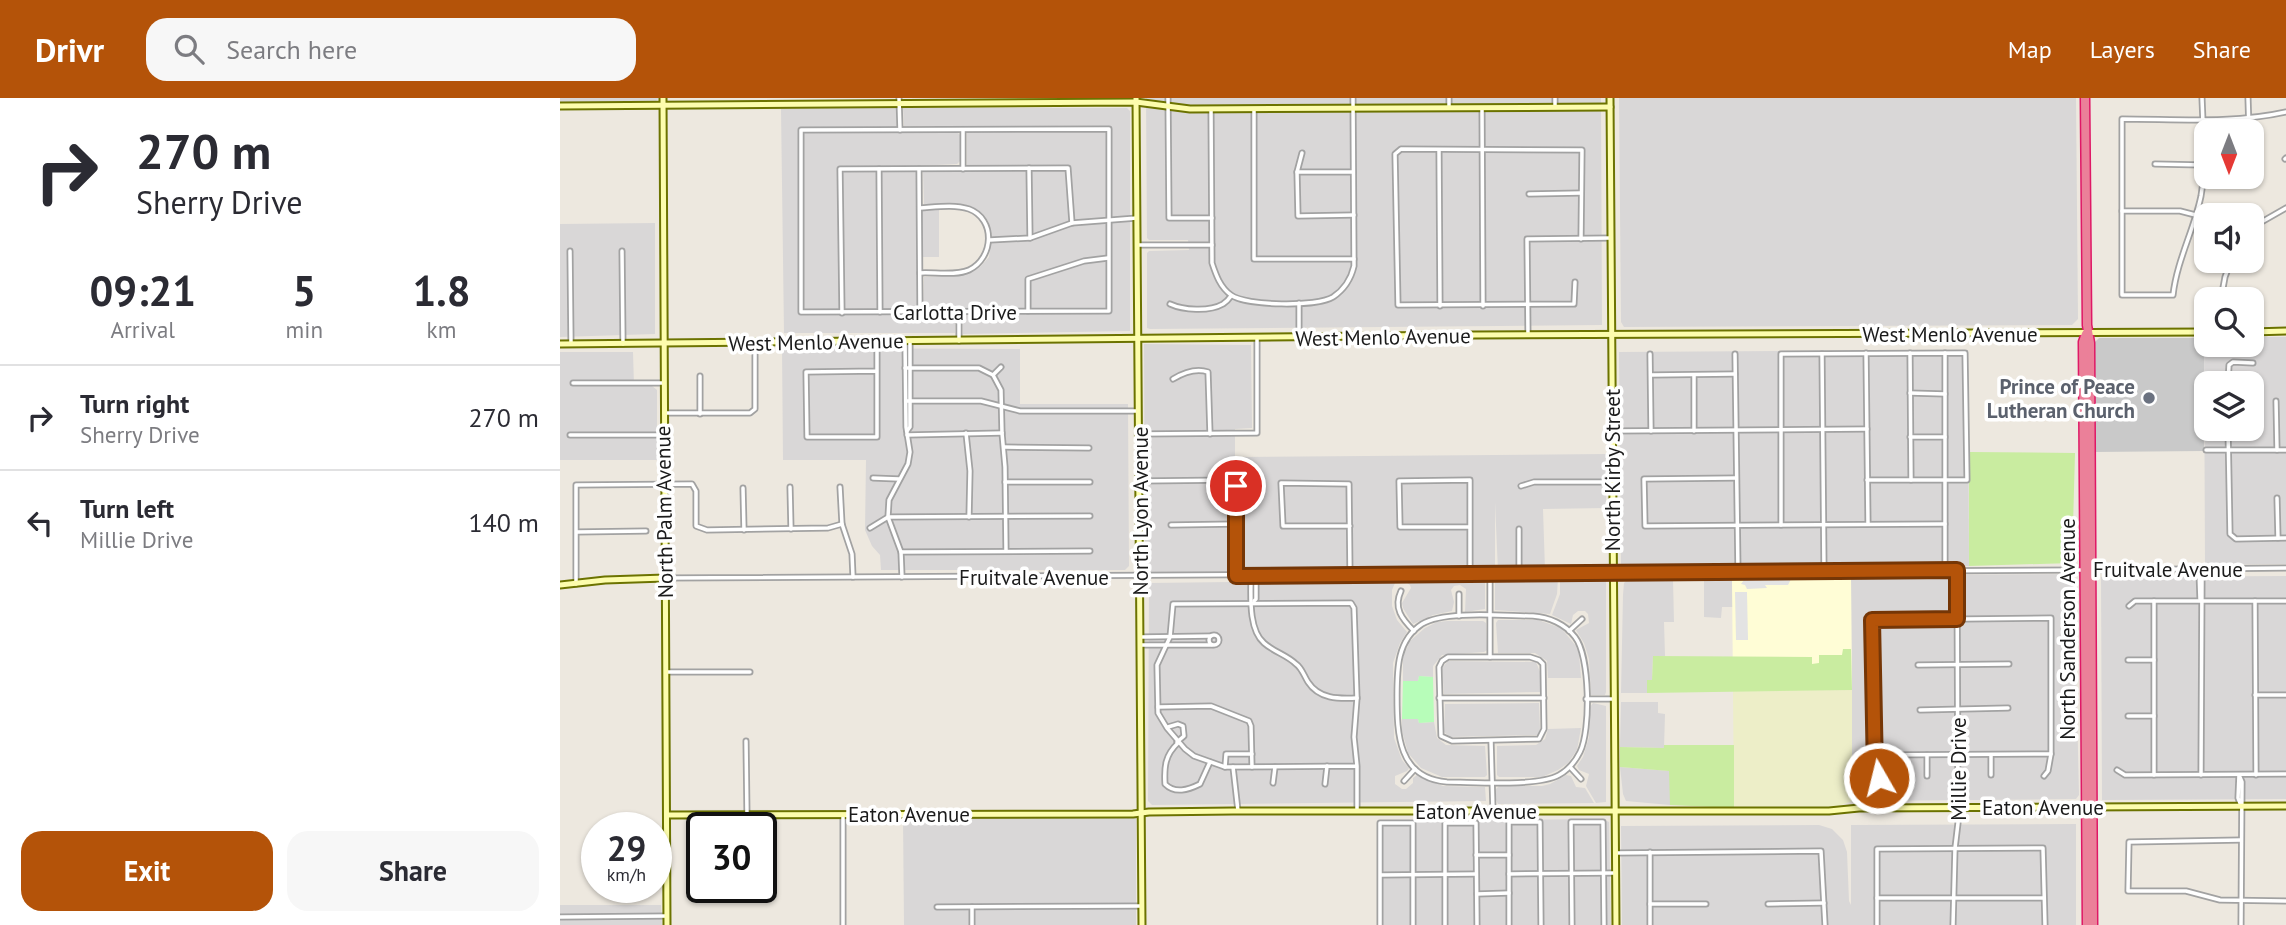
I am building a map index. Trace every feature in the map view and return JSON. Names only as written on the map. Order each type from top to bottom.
[{"type":"highway","name":"North Sanderson Avenue","points":[[2085,98],[2091,476],[2088,570]]},
{"type":"highway","name":"North Sanderson Avenue","points":[[2087,333],[2083,342],[2088,570],[2087,925]]},
{"type":"highway","points":[[2084,449],[2087,452],[2088,474],[2091,476]]},
{"type":"highway","name":"North Sanderson Avenue","points":[[2089,807],[2093,925]]},
{"type":"street","points":[[1168,98],[1169,218],[1212,218]]},
{"type":"street","points":[[1211,109],[1212,263],[1217,281],[1231,296],[1247,301],[1299,303],[1331,298],[1352,276],[1353,98]]},
{"type":"street","points":[[1449,98],[1449,108]]},
{"type":"street","points":[[1555,98],[1555,107]]},
{"type":"street","name":"North Kirby Street","points":[[1610,98],[1616,925]]},
{"type":"street","points":[[2202,98],[2203,118]]},
{"type":"street","points":[[2248,98],[2248,118]]},
{"type":"street","points":[[560,106],[663,101],[1136,100],[1168,106],[1211,109],[1610,107]]},
{"type":"street","name":"North Lyon Avenue","points":[[1136,100],[1142,925]]},
{"type":"street","name":"North Palm Avenue","points":[[663,101],[667,812]]},
{"type":"street","points":[[899,101],[900,130],[1109,129],[1108,258],[1084,261],[1028,279],[1028,311]]},
{"type":"street","points":[[1482,108],[1483,306]]},
{"type":"street","points":[[1254,109],[1254,259],[1354,259]]},
{"type":"street","points":[[2194,221],[2179,262],[2173,295],[2122,295],[2122,119],[2248,118],[2286,112]]},
{"type":"street","name":"Carlotta Drive","points":[[900,130],[801,130],[801,312],[1109,311],[1108,258]]},
{"type":"street","points":[[963,130],[963,169]]},
{"type":"street","points":[[1575,282],[1573,304],[1398,305],[1395,154],[1401,149],[1582,150],[1581,239]]},
{"type":"street","points":[[1439,150],[1440,306]]},
{"type":"street","points":[[1302,153],[1297,172],[1298,216],[1354,215]]},
{"type":"street","points":[[2155,164],[2194,165]]},
{"type":"street","points":[[1029,168],[1030,237]]},
{"type":"street","points":[[842,313],[840,169],[1068,168],[1072,223]]},
{"type":"street","points":[[879,169],[880,312]]},
{"type":"street","points":[[919,169],[920,313]]},
{"type":"street","points":[[1297,172],[1353,172]]},
{"type":"street","points":[[1529,194],[1581,193]]},
{"type":"street","points":[[920,208],[960,206],[973,211],[986,224],[990,240],[987,252],[968,270],[920,273]]},
{"type":"street","points":[[2264,220],[2286,208]]},
{"type":"street","points":[[2122,211],[2180,211],[2194,214]]},
{"type":"street","points":[[990,240],[1030,237],[1072,223],[1137,218]]},
{"type":"street","points":[[1528,335],[1527,239],[1611,238]]},
{"type":"street","points":[[1138,245],[1212,245]]},
{"type":"street","points":[[570,251],[571,344]]},
{"type":"street","points":[[622,251],[623,344]]},
{"type":"street","points":[[1170,304],[1179,308],[1209,308],[1223,305],[1231,296]]},
{"type":"street","points":[[1299,303],[1299,338]]},
{"type":"street","points":[[959,312],[959,341]]},
{"type":"street","points":[[2264,332],[2286,331]]},
{"type":"street","name":"West Menlo Avenue","points":[[560,344],[2194,332]]},
{"type":"street","points":[[1140,434],[1257,433],[1257,338]]},
{"type":"street","points":[[902,577],[901,552],[888,517],[889,500],[908,464],[910,452],[907,433],[910,427],[908,341]]},
{"type":"street","points":[[663,413],[750,413],[755,409],[755,342]]},
{"type":"street","points":[[877,342],[877,372],[877,437],[807,437],[806,372],[877,372]]},
{"type":"street","points":[[1782,525],[1781,354],[1965,353],[1967,480],[1867,480]]},
{"type":"street","points":[[1650,354],[1651,431]]},
{"type":"street","points":[[1735,354],[1738,572]]},
{"type":"street","points":[[1822,354],[1824,571]]},
{"type":"street","points":[[1866,354],[1868,524]]},
{"type":"street","points":[[1910,354],[1911,481]]},
{"type":"street","points":[[1945,354],[1945,570]]},
{"type":"street","points":[[2229,371],[2229,365],[2233,362],[2253,363]]},
{"type":"street","points":[[993,375],[1001,367]]},
{"type":"street","points":[[908,369],[979,368],[993,375],[1000,386],[1006,551]]},
{"type":"street","points":[[1173,379],[1183,373],[1204,370],[1208,372],[1210,434]]},
{"type":"street","points":[[1651,375],[1735,374]]},
{"type":"street","points":[[1694,375],[1694,430]]},
{"type":"street","points":[[700,376],[700,414]]},
{"type":"street","points":[[573,383],[663,383]]},
{"type":"street","points":[[1910,393],[1945,394]]},
{"type":"street","points":[[908,401],[981,401],[1020,411],[1139,411]]},
{"type":"street","points":[[2276,401],[2277,450]]},
{"type":"street","points":[[1612,431],[1867,429]]},
{"type":"street","points":[[907,433],[1002,433]]},
{"type":"street","points":[[966,433],[970,471],[969,517]]},
{"type":"street","points":[[570,435],[663,435]]},
{"type":"street","points":[[1910,438],[1945,438]]},
{"type":"street","points":[[2228,441],[2230,534],[2236,539],[2286,538]]},
{"type":"street","points":[[1003,447],[1089,448]]},
{"type":"street","points":[[2206,450],[2286,450]]},
{"type":"street","points":[[873,478],[899,479]]},
{"type":"street","points":[[1737,478],[1644,479],[1645,526],[1945,524]]},
{"type":"street","points":[[1140,481],[1231,480],[1236,486],[1236,576]]},
{"type":"street","points":[[1470,527],[1400,527],[1399,481],[1470,480],[1470,527],[1470,574]]},
{"type":"street","points":[[1005,482],[1090,482]]},
{"type":"street","points":[[1521,486],[1534,482],[1612,482]]},
{"type":"street","points":[[576,584],[576,485],[687,483],[695,487],[695,523],[700,529],[828,528],[842,524]]},
{"type":"street","points":[[1350,526],[1283,526],[1281,483],[1349,484],[1350,526],[1350,575]]},
{"type":"street","points":[[790,487],[791,529]]},
{"type":"street","points":[[840,487],[842,524],[852,554],[853,577]]},
{"type":"street","points":[[744,488],[744,530]]},
{"type":"street","points":[[2277,498],[2278,538]]},
{"type":"street","points":[[870,528],[888,517],[1090,516]]},
{"type":"street","points":[[1171,526],[1236,524]]},
{"type":"street","points":[[1519,529],[1519,574]]},
{"type":"street","points":[[577,532],[646,531]]},
{"type":"street","points":[[901,552],[1090,551]]},
{"type":"street","name":"Fruitvale Avenue","points":[[665,578],[2286,568]]},
{"type":"street","points":[[2200,569],[2201,775]]},
{"type":"street","name":"Millie Drive","points":[[1952,925],[1959,755],[1957,570]]},
{"type":"street","points":[[1490,574],[1490,657]]},
{"type":"street","points":[[1254,576],[1254,625],[1264,643],[1299,665],[1318,694],[1338,699],[1357,698]]},
{"type":"street","points":[[560,584],[665,578]]},
{"type":"street","points":[[1401,591],[1399,612],[1414,631]]},
{"type":"street","points":[[1459,593],[1459,616]]},
{"type":"street","points":[[2129,606],[2135,601],[2286,601]]},
{"type":"street","points":[[2154,601],[2154,775]]},
{"type":"street","points":[[2255,601],[2256,775]]},
{"type":"street","points":[[1357,766],[1225,767],[1194,756],[1178,742],[1158,713],[1157,665],[1168,645],[1173,604],[1349,602],[1354,608],[1357,698],[1354,737],[1357,766],[1357,811]]},
{"type":"street","points":[[1490,616],[1542,616],[1569,631],[1580,646],[1585,660],[1583,744],[1570,767],[1554,778],[1538,781],[1437,781],[1415,769],[1404,754],[1397,726],[1398,662],[1404,645],[1422,624],[1440,617],[1490,616]]},
{"type":"street","points":[[1879,778],[1875,772],[1874,755],[1872,620],[2051,618],[2051,754],[2048,771],[2044,776]]},
{"type":"street","points":[[1569,631],[1582,619]]},
{"type":"street","points":[[1211,636],[1209,642],[1212,645]]},
{"type":"street","points":[[1141,637],[1216,636],[1219,639],[1218,643],[1212,645],[1141,645]]},
{"type":"street","points":[[1157,637],[1157,645]]},
{"type":"street","points":[[1448,657],[1490,657],[1530,657],[1543,664],[1544,730],[1539,739],[1452,741],[1441,736],[1438,667],[1448,657]]},
{"type":"street","points":[[2128,660],[2154,660]]},
{"type":"street","points":[[1919,665],[2009,664]]},
{"type":"street","points":[[667,672],[750,672]]},
{"type":"street","points":[[2256,695],[2286,695]]},
{"type":"street","points":[[1438,698],[1544,698]]},
{"type":"street","points":[[1586,699],[1614,699]]},
{"type":"street","points":[[1158,707],[1211,706],[1249,721],[1252,767]]},
{"type":"street","points":[[1920,710],[2008,708]]},
{"type":"street","points":[[2128,716],[2154,716]]},
{"type":"street","points":[[1167,728],[1171,724],[1184,726],[1184,736],[1166,756],[1165,784],[1170,788],[1184,790],[1200,784],[1210,762]]},
{"type":"street","points":[[747,741],[747,812]]},
{"type":"street","points":[[1491,741],[1493,811]]},
{"type":"street","points":[[1225,767],[1226,754],[1252,754]]},
{"type":"street","points":[[1874,755],[2051,754]]},
{"type":"street","points":[[1927,755],[1927,776]]},
{"type":"street","points":[[1991,755],[1991,775]]},
{"type":"street","points":[[1325,784],[1327,766]]},
{"type":"street","points":[[1233,767],[1235,799],[1238,802],[1235,811]]},
{"type":"street","points":[[1273,783],[1275,767]]},
{"type":"street","points":[[1570,767],[1581,779]]},
{"type":"street","points":[[1404,781],[1415,769]]},
{"type":"street","points":[[2117,770],[2125,775],[2286,774]]},
{"type":"street","points":[[2239,775],[2242,782],[2241,925]]},
{"type":"street","name":"Eaton Avenue","points":[[777,815],[1235,811],[1718,812],[2286,806]]},
{"type":"street","points":[[843,815],[844,925]]},
{"type":"street","points":[[1572,925],[1571,822],[1603,821],[1604,925]]},
{"type":"street","points":[[1509,925],[1508,822],[1540,822],[1541,925]]},
{"type":"street","points":[[1380,925],[1380,823],[1413,823],[1413,925]]},
{"type":"street","points":[[1445,925],[1445,823],[1476,823],[1477,925]]},
{"type":"street","points":[[2241,840],[2129,842],[2128,891],[2186,891],[2220,900],[2286,901]]},
{"type":"street","points":[[1878,925],[1877,849],[2043,848],[2045,925]]},
{"type":"street","points":[[1615,853],[1821,851],[1825,925]]},
{"type":"street","points":[[1650,852],[1650,925]]},
{"type":"street","points":[[1476,855],[1508,855]]},
{"type":"street","points":[[1508,874],[1615,873]]},
{"type":"street","points":[[1380,875],[1476,874]]},
{"type":"street","points":[[1477,894],[1509,893]]},
{"type":"street","points":[[1877,898],[2043,898]]},
{"type":"street","name":"North Palm Avenue","points":[[667,903],[667,925]]},
{"type":"street","points":[[1768,904],[1824,903]]},
{"type":"street","points":[[1650,904],[1706,904]]},
{"type":"street","points":[[937,907],[1142,906]]},
{"type":"street","points":[[972,907],[972,925]]},
{"type":"street","points":[[560,917],[667,916]]},
{"type":"street","points":[[581,917],[581,925]]},
{"type":"street","points":[[602,917],[602,925]]},
{"type":"street","points":[[623,917],[623,925]]},
{"type":"shaded area","points":[[560,98],[658,99],[655,102],[560,103]]},
{"type":"shaded area","points":[[1146,98],[1601,98],[1602,325],[1147,328],[1147,253],[1189,250],[1188,240],[1147,238]]},
{"type":"shaded area","points":[[1619,98],[2076,98],[2078,319],[2072,325],[1624,327],[1621,322]]},
{"type":"shaded area","points":[[896,107],[897,131],[957,132],[960,135],[960,161],[957,164],[916,166],[917,210],[939,210],[939,257],[917,257],[917,314],[956,316],[955,333],[784,333],[781,109]]},
{"type":"shaded area","points":[[903,108],[1127,108],[1130,111],[1130,331],[963,334],[962,308],[923,307],[924,277],[961,275],[980,267],[989,257],[992,234],[988,221],[978,210],[964,204],[924,204],[923,172],[967,171],[967,126],[904,126]]},
{"type":"shaded area","points":[[655,223],[655,334],[560,337],[560,224]]},
{"type":"shaded area","points":[[2264,337],[2286,337],[2286,564],[2205,565],[2204,441],[2264,441],[2264,371],[2204,371],[2204,357],[2264,357]]},
{"type":"shaded area","name":"Prince of Peace Lutheran Church","points":[[2099,338],[2194,338],[2194,357],[2204,357],[2204,371],[2194,371],[2194,441],[2204,441],[2204,451],[2094,452],[2093,344]]},
{"type":"shaded area","points":[[1144,344],[1251,345],[1252,428],[1235,429],[1235,457],[1606,454],[1606,508],[1543,509],[1545,570],[1498,571],[1495,502],[1495,571],[1145,572]]},
{"type":"shaded area","points":[[782,348],[1020,349],[1020,404],[1128,404],[1129,566],[1125,570],[881,570],[880,555],[872,546],[865,530],[866,460],[783,460]]},
{"type":"shaded area","points":[[1968,350],[1969,566],[1625,568],[1621,564],[1619,352]]},
{"type":"shaded area","points":[[560,352],[633,352],[634,386],[652,386],[657,390],[657,460],[560,460]]},
{"type":"shaded area","points":[[2074,574],[2079,795],[2076,799],[1852,801],[1851,575]]},
{"type":"shaded area","points":[[1851,576],[1852,690],[1733,691],[1732,577],[1843,579]]},
{"type":"shaded area","points":[[2286,576],[2286,799],[2102,800],[2101,577]]},
{"type":"shaded area","points":[[1704,577],[1732,577],[1733,607],[1722,607],[1721,618],[1704,617]]},
{"type":"shaded area","points":[[1558,578],[1557,594],[1550,614],[1495,610],[1495,579]]},
{"type":"shaded area","points":[[1560,579],[1606,581],[1606,692],[1605,695],[1591,695],[1589,659],[1576,630],[1589,623],[1588,614],[1578,611],[1573,615],[1571,624],[1552,615],[1560,594]]},
{"type":"shaded area","points":[[1791,579],[1788,585],[1765,585],[1767,588],[1747,589],[1741,584],[1744,580]]},
{"type":"shaded area","points":[[1400,580],[1392,590],[1392,606],[1397,620],[1407,632],[1393,663],[1394,738],[1402,760],[1409,768],[1395,776],[1395,784],[1406,789],[1417,775],[1443,786],[1485,787],[1486,801],[1152,805],[1148,801],[1149,583]]},
{"type":"shaded area","points":[[1403,580],[1485,580],[1485,609],[1465,612],[1466,589],[1460,585],[1454,586],[1451,590],[1454,602],[1452,611],[1433,615],[1413,624],[1403,608],[1402,603],[1411,588]]},
{"type":"shaded area","points":[[1627,580],[1673,580],[1674,622],[1664,622],[1665,656],[1653,656],[1652,680],[1647,680],[1647,693],[1621,693],[1623,595],[1624,583]]},
{"type":"shaded area","points":[[1735,592],[1747,592],[1748,640],[1736,640]]},
{"type":"shaded area","points":[[1498,620],[1538,620],[1561,628],[1576,646],[1581,678],[1548,678],[1547,661],[1535,653],[1498,653]]},
{"type":"shaded area","points":[[1437,622],[1486,623],[1487,650],[1442,655],[1433,666],[1433,677],[1419,676],[1418,681],[1403,681],[1403,657],[1410,641],[1425,628]]},
{"type":"shaded area","points":[[1448,661],[1536,662],[1540,672],[1540,692],[1444,694],[1442,668]]},
{"type":"shaded area","points":[[1621,702],[1658,702],[1658,713],[1665,714],[1664,748],[1620,747]]},
{"type":"shaded area","points":[[1539,703],[1538,735],[1450,737],[1444,732],[1445,704]]},
{"type":"shaded area","points":[[1593,703],[1606,706],[1606,802],[1596,803],[1586,786],[1589,774],[1579,770],[1577,766],[1583,757],[1589,737],[1590,707]]},
{"type":"shaded area","points":[[1402,719],[1418,719],[1419,723],[1434,722],[1437,738],[1446,745],[1485,746],[1487,775],[1442,777],[1421,768],[1408,753]]},
{"type":"shaded area","points":[[1581,728],[1577,750],[1568,763],[1558,770],[1542,777],[1497,775],[1497,746],[1536,745],[1545,739],[1548,729]]},
{"type":"shaded area","points":[[1620,767],[1670,771],[1670,805],[1626,801]]},
{"type":"shaded area","points":[[1566,775],[1571,776],[1576,787],[1585,788],[1594,803],[1498,804],[1496,800],[1496,789],[1499,786],[1542,786]]},
{"type":"shaded area","points":[[1136,817],[1136,925],[904,925],[903,818]]},
{"type":"shaded area","points":[[1603,819],[1609,822],[1611,925],[1379,925],[1378,821]]},
{"type":"shaded area","points":[[2076,824],[2076,925],[1622,925],[1621,826],[1819,825],[1832,829],[1843,840],[1847,852],[1851,905],[1851,825]]},
{"type":"shaded area","points":[[560,905],[661,905],[662,925],[560,925]]},
{"type":"green space","points":[[1969,452],[2075,453],[2072,563],[1969,566]]},
{"type":"green space","points":[[1843,649],[1851,649],[1852,690],[1647,693],[1647,680],[1652,680],[1653,656],[1812,657],[1812,664],[1819,663],[1819,655],[1842,655]]},
{"type":"green space","points":[[1419,676],[1433,677],[1434,722],[1419,723],[1418,719],[1402,719],[1403,681],[1418,681]]},
{"type":"green space","points":[[1852,690],[1852,801],[1836,807],[1734,808],[1733,691]]},
{"type":"green space","points":[[1664,745],[1734,745],[1734,808],[1670,805],[1669,771],[1620,767],[1620,747],[1664,748]]},
{"type":"place","name":"Prince of Peace Lutheran Church","points":[[2149,398]]},
{"type":"route","points":[[1236,486],[1236,576],[1957,570],[1957,619],[1872,620],[1875,772],[1879,778]]}]
